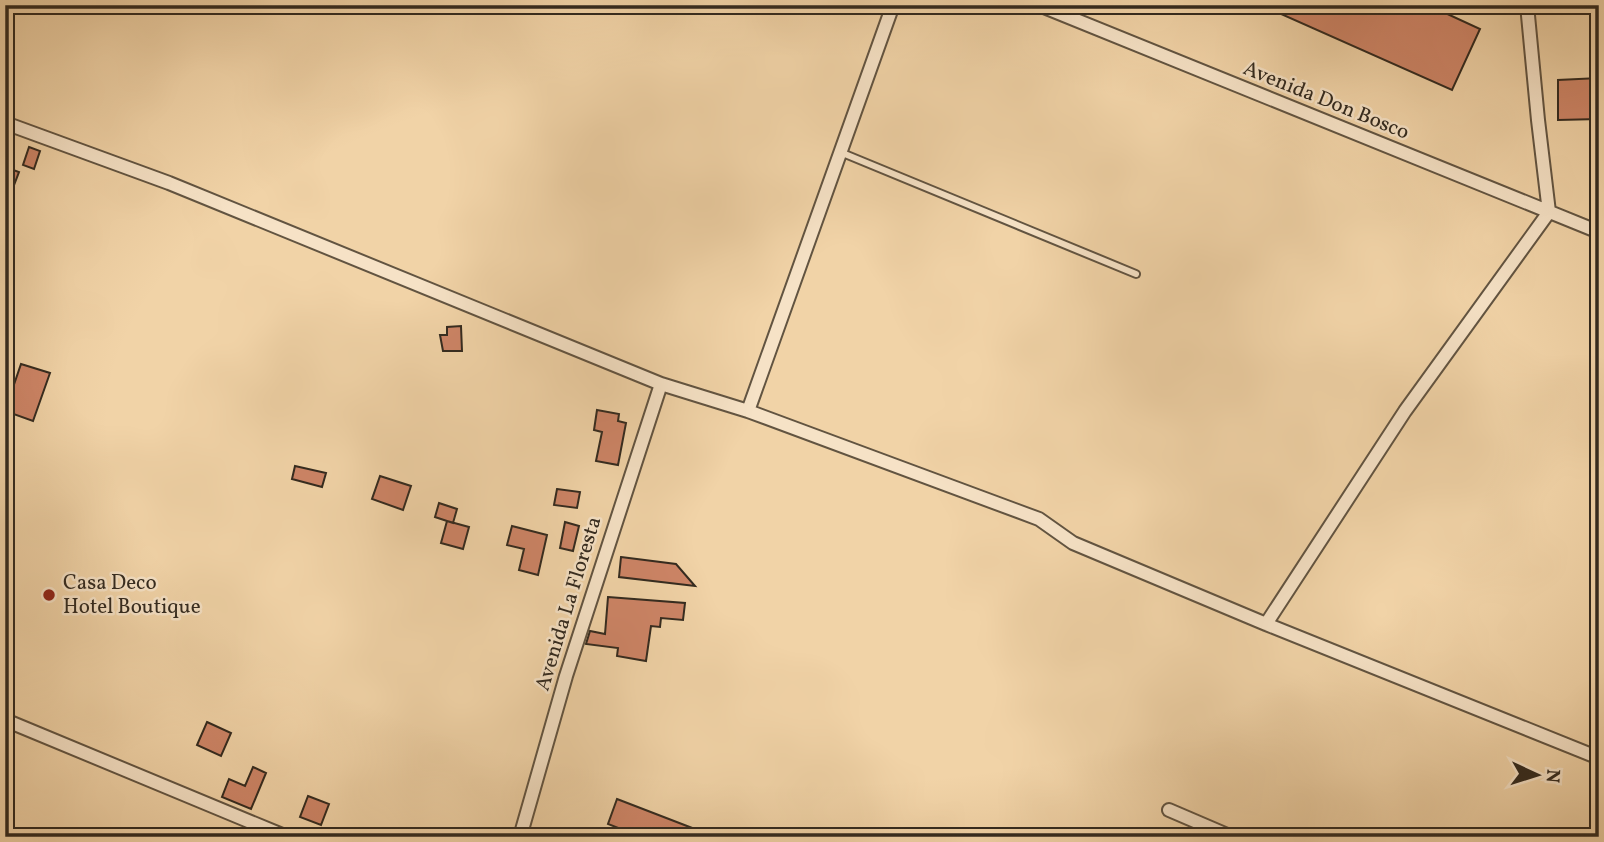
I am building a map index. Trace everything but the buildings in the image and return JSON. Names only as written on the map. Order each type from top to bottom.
[{"type":"street","points":[[748,411],[893,5]]},
{"type":"street","name":"Avenida Don Bosco","points":[[1038,5],[1599,232]]},
{"type":"street","points":[[1266,624],[1405,411],[1549,212],[1527,5]]},
{"type":"street","points":[[5,122],[169,183],[661,384],[748,411],[1039,519],[1073,543],[1599,758]]},
{"type":"street","name":"Avenida La Floresta","points":[[520,837],[566,676],[661,384]]},
{"type":"street","points":[[5,720],[287,837]]},
{"type":"street","points":[[1169,810],[1232,837]]},
{"type":"lane","points":[[840,152],[1136,274]]},
{"type":"place","name":"Casa Deco Hotel Boutique","points":[[49,595]]}]
